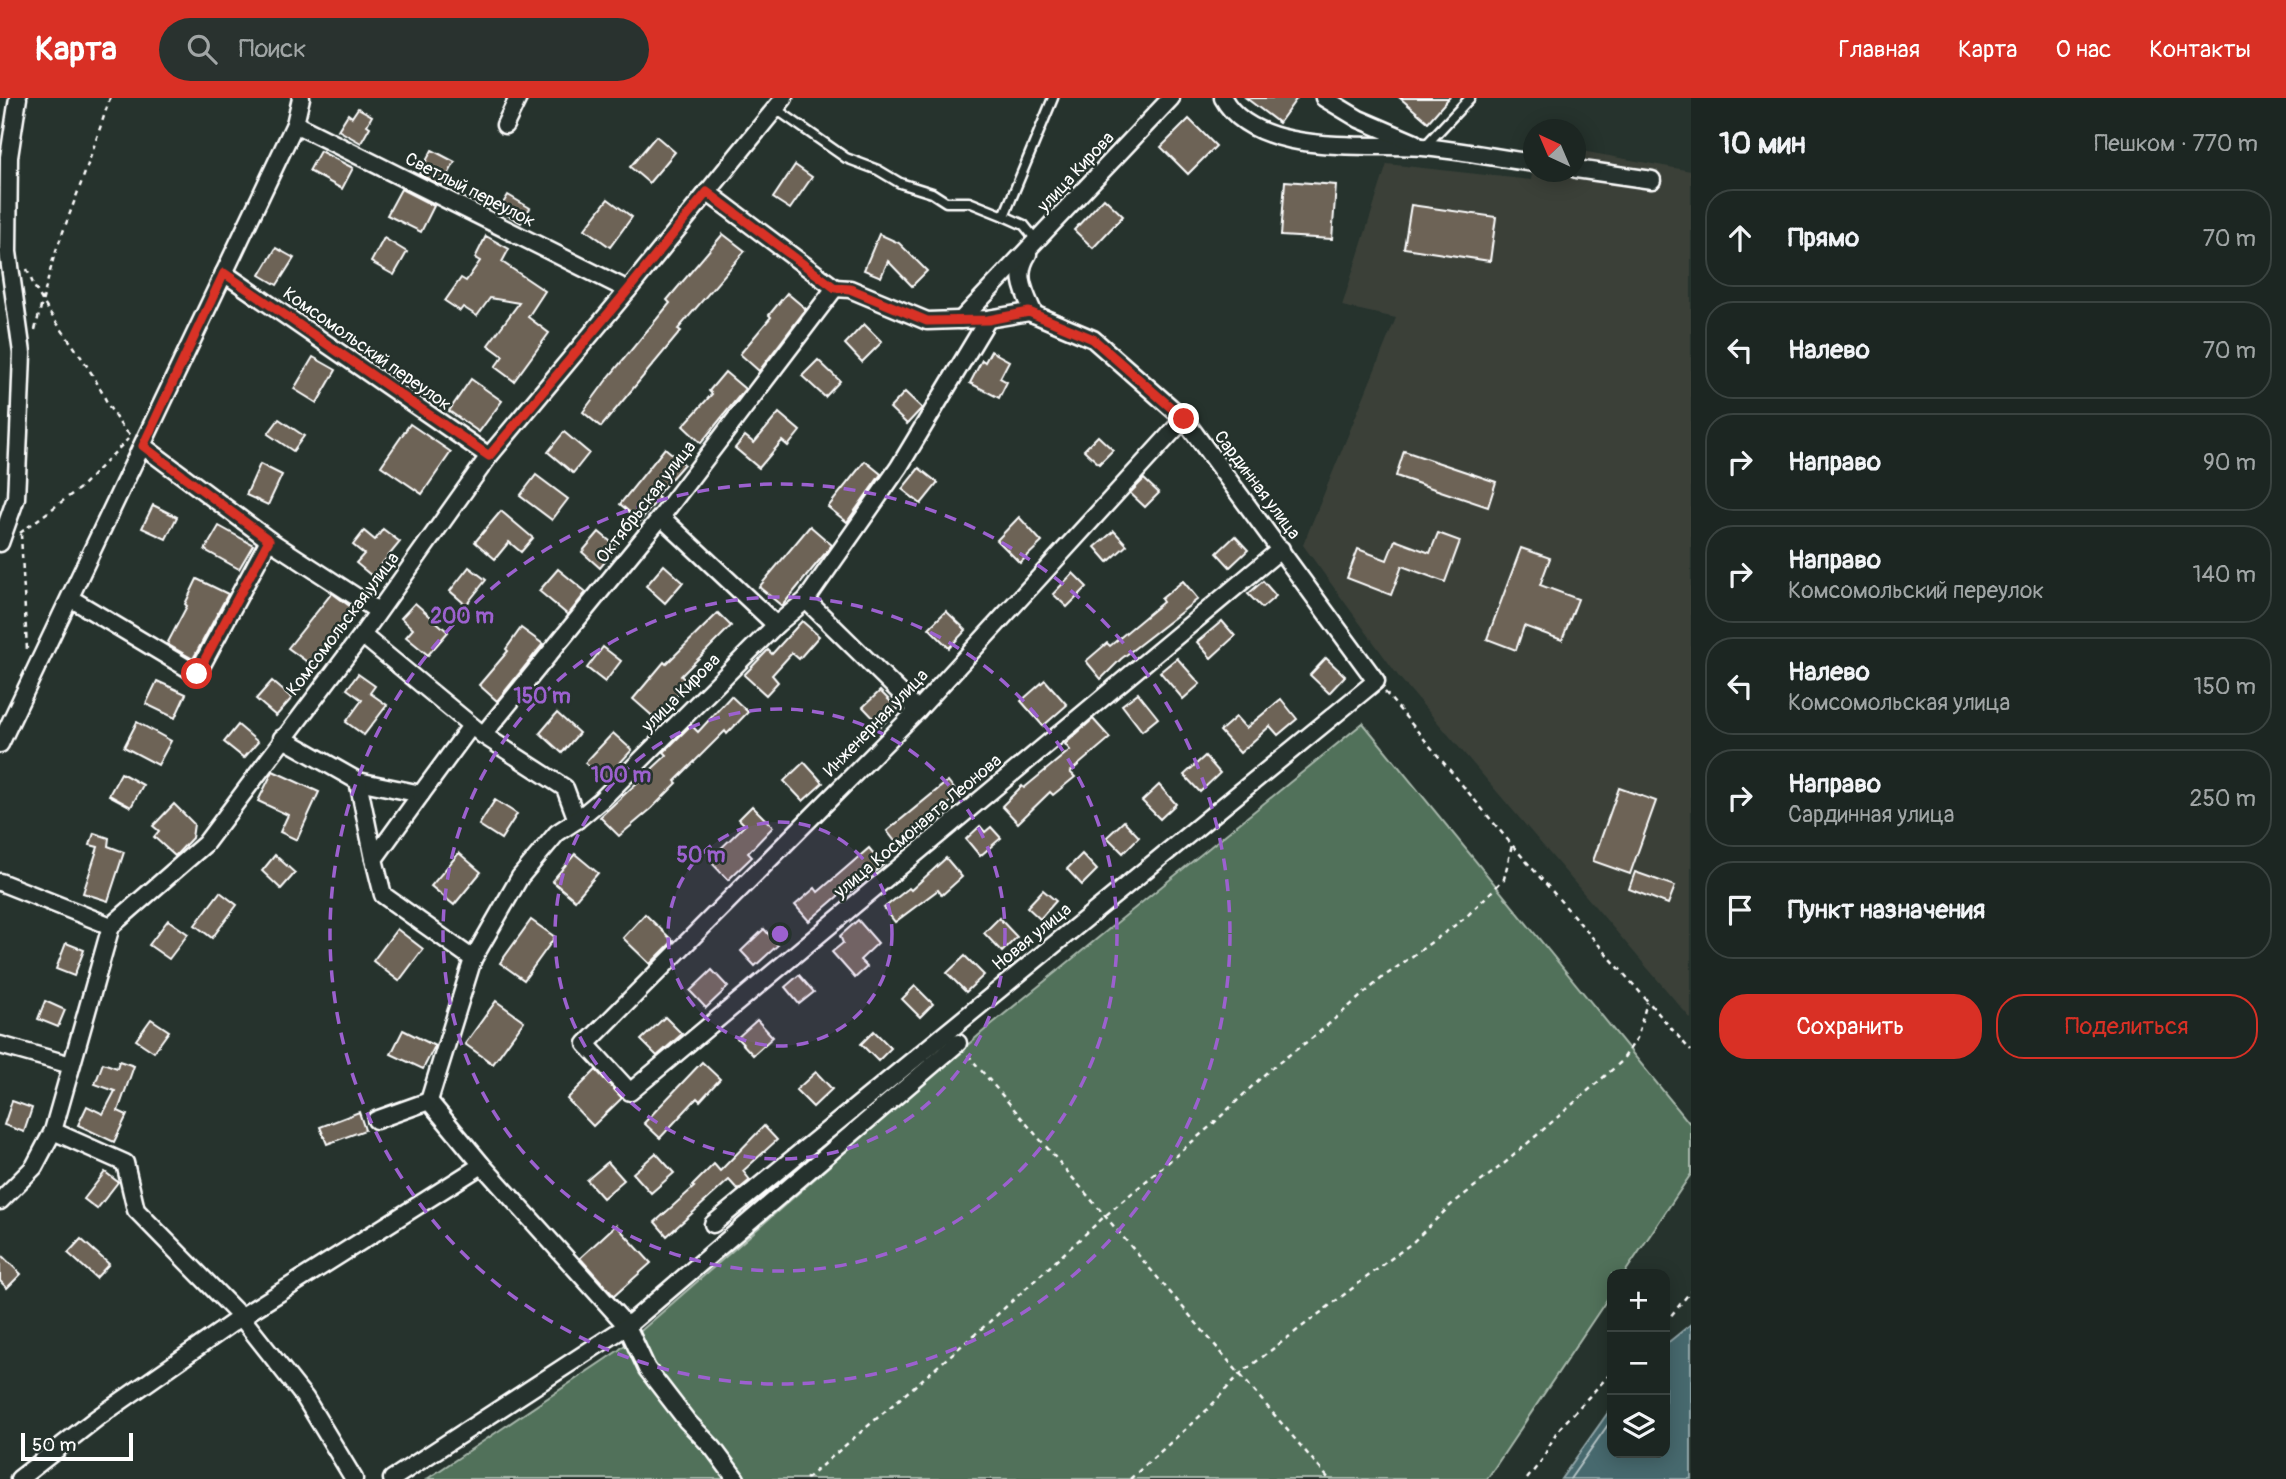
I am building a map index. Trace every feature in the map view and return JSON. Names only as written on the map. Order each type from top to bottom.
[{"type":"street","points":[[0,543],[16,498],[19,432],[22,353],[8,252],[9,157],[18,98]]},
{"type":"street","points":[[0,744],[70,598],[139,439],[224,273],[295,124],[301,98]]},
{"type":"street","points":[[505,125],[518,98]]},
{"type":"street","name":"улица Кирова","points":[[961,320],[1171,98]]},
{"type":"street","points":[[1223,98],[1239,116],[1266,134],[1293,141],[1423,147],[1523,161]]},
{"type":"street","points":[[1324,98],[1359,119],[1423,147]]},
{"type":"street","name":"Комсомольская улица","points":[[111,926],[205,844],[282,738],[362,635],[489,456],[780,104]]},
{"type":"street","name":"Светлый переулок","points":[[295,124],[628,290]]},
{"type":"street","points":[[1586,170],[1652,180]]},
{"type":"street","name":"Сардинная улица","points":[[707,192],[835,288],[850,289],[927,321],[988,320],[1029,312],[1093,339],[1184,419],[1376,681]]},
{"type":"street","points":[[1034,314],[1023,288],[1021,266],[1037,241]]},
{"type":"street","name":"Комсомольский переулок","points":[[224,273],[489,456]]},
{"type":"street","name":"Октябрьская улица","points":[[374,859],[421,794],[661,517],[835,288]]},
{"type":"street","name":"улица Кирова","points":[[429,1101],[473,959],[520,877],[557,833],[601,800],[776,625],[806,600],[899,467],[988,320]]},
{"type":"street","name":"Инженерная улица","points":[[586,1044],[918,710],[1184,419]]},
{"type":"street","points":[[139,439],[269,540],[378,611]]},
{"type":"street","points":[[661,517],[776,625]]},
{"type":"street","points":[[70,598],[197,674],[269,540]]},
{"type":"street","name":"улица Космонавта Леонова","points":[[586,1044],[630,1091],[1281,549]]},
{"type":"street","points":[[806,600],[918,710]]},
{"type":"street","points":[[362,635],[477,731],[565,788],[577,820]]},
{"type":"street","name":"Новая улица","points":[[713,1224],[1376,681]]},
{"type":"street","points":[[282,738],[358,781],[421,794]]},
{"type":"street","points":[[358,781],[383,895],[473,959]]},
{"type":"street","points":[[0,882],[111,926],[53,1131],[34,1167],[0,1201]]},
{"type":"street","points":[[392,1479],[627,1326],[958,1043]]},
{"type":"street","points":[[0,1045],[71,1065]]},
{"type":"street","points":[[376,1120],[429,1101],[482,1165],[627,1326],[647,1369],[736,1479]]},
{"type":"street","points":[[53,1131],[125,1163],[136,1210],[241,1317],[305,1398],[354,1479]]},
{"type":"street","points":[[19,1479],[97,1418],[241,1317],[482,1165]]},
{"type":"lane","points":[[1004,216],[1053,98]]},
{"type":"lane","points":[[1423,147],[1470,98]]},
{"type":"lane","points":[[780,104],[846,158],[878,170],[900,183],[932,193],[946,202],[969,202],[1004,216],[1024,225],[1037,241]]},
{"type":"path","points":[[35,330],[54,256],[110,98]]},
{"type":"path","points":[[20,533],[139,439],[120,426],[90,370],[42,303],[27,267]]},
{"type":"path","points":[[20,523],[27,658]]},
{"type":"path","points":[[1376,681],[1691,1051]]},
{"type":"path","points":[[806,1479],[987,1324],[1105,1216],[1213,1124],[1269,1070],[1316,1035],[1382,978],[1465,918],[1504,879],[1513,845]]},
{"type":"path","points":[[1130,1479],[1209,1408],[1240,1374],[1413,1242],[1451,1205],[1506,1162],[1621,1062],[1637,1038],[1647,1002]]},
{"type":"path","points":[[958,1043],[1329,1479]]},
{"type":"path","points":[[1670,1316],[1691,1291]]},
{"type":"path","points":[[1527,1479],[1542,1460],[1557,1431],[1607,1377]]},
{"type":"shaded area","points":[[1586,152],[1691,171],[1691,1019],[1399,677],[1303,545],[1396,318],[1342,306],[1387,164],[1523,179],[1523,182],[1586,182]]},
{"type":"green space","points":[[1363,723],[1691,1125],[1691,1174],[1627,1269],[1607,1269],[1607,1299],[1487,1479],[427,1479],[619,1350],[987,1028]]},
{"type":"water","points":[[1691,1324],[1691,1479],[1561,1479],[1607,1414],[1607,1458],[1670,1458],[1670,1341]]},
{"type":"building","points":[[1246,98],[1297,98],[1279,123]]},
{"type":"building","points":[[1400,98],[1449,98],[1428,122]]},
{"type":"building","points":[[358,108],[372,116],[367,125],[370,127],[361,143],[338,130],[348,114],[352,117]]},
{"type":"building","points":[[1189,119],[1216,146],[1188,174],[1161,147]]},
{"type":"building","points":[[656,136],[675,152],[649,183],[630,167]]},
{"type":"building","points":[[432,150],[455,162],[442,186],[419,174]]},
{"type":"building","points":[[320,151],[353,168],[342,189],[309,171]]},
{"type":"building","points":[[795,165],[812,177],[790,209],[773,198]]},
{"type":"building","points":[[1285,181],[1336,185],[1332,239],[1281,236]]},
{"type":"building","points":[[401,189],[434,206],[421,232],[387,215]]},
{"type":"building","points":[[508,195],[530,208],[521,223],[499,210]]},
{"type":"building","points":[[1104,198],[1123,216],[1093,248],[1074,230]]},
{"type":"building","points":[[608,199],[632,217],[610,247],[585,229]]},
{"type":"building","points":[[1411,205],[1496,217],[1490,261],[1404,248]]},
{"type":"building","points":[[723,234],[745,251],[678,329],[681,331],[601,427],[583,412],[670,303],[667,300]]},
{"type":"building","points":[[879,234],[899,243],[927,271],[912,286],[888,261],[881,277],[864,270]]},
{"type":"building","points":[[486,236],[509,249],[502,262],[545,291],[528,317],[549,333],[514,381],[495,367],[503,356],[488,345],[519,303],[490,298],[477,316],[463,307],[460,311],[445,301],[461,278],[466,281],[480,261],[475,258]]},
{"type":"building","points":[[384,238],[407,252],[394,275],[371,262]]},
{"type":"building","points":[[276,248],[294,258],[277,285],[260,275]]},
{"type":"building","points":[[787,293],[806,309],[759,371],[740,354]]},
{"type":"building","points":[[864,324],[882,342],[862,362],[845,344]]},
{"type":"building","points":[[991,351],[1009,361],[1000,378],[1007,382],[999,398],[970,383],[982,360],[985,362]]},
{"type":"building","points":[[313,357],[336,370],[317,403],[294,389]]},
{"type":"building","points":[[818,360],[840,381],[825,397],[802,376]]},
{"type":"building","points":[[725,372],[745,389],[701,443],[683,426],[712,394],[709,391]]},
{"type":"building","points":[[471,379],[502,401],[479,432],[449,411]]},
{"type":"building","points":[[905,392],[922,408],[907,424],[890,408]]},
{"type":"building","points":[[779,413],[800,431],[788,446],[782,441],[759,468],[735,448],[745,436],[754,443]]},
{"type":"building","points":[[279,419],[304,436],[293,451],[268,434]]},
{"type":"building","points":[[410,424],[451,452],[422,494],[381,466]]},
{"type":"building","points":[[564,432],[589,453],[573,473],[548,452]]},
{"type":"building","points":[[1098,436],[1113,450],[1099,464],[1084,450]]},
{"type":"building","points":[[665,448],[684,464],[656,496],[659,498],[640,521],[620,504]]},
{"type":"building","points":[[1404,451],[1496,482],[1488,507],[1396,476]]},
{"type":"building","points":[[865,461],[881,474],[847,522],[828,507]]},
{"type":"building","points":[[260,464],[282,475],[268,505],[246,495]]},
{"type":"building","points":[[919,468],[938,483],[921,504],[902,489]]},
{"type":"building","points":[[536,475],[568,499],[552,520],[520,496]]},
{"type":"building","points":[[1144,479],[1159,493],[1145,507],[1130,493]]},
{"type":"building","points":[[153,505],[177,517],[166,539],[142,528]]},
{"type":"building","points":[[501,511],[533,538],[521,552],[509,542],[495,559],[475,542]]},
{"type":"building","points":[[1019,517],[1042,542],[1020,563],[997,540]]},
{"type":"building","points":[[219,526],[253,545],[239,569],[205,550]]},
{"type":"building","points":[[810,526],[832,545],[782,606],[759,587]]},
{"type":"building","points":[[383,529],[400,542],[372,576],[356,563],[364,554],[353,545],[364,531],[375,540]]},
{"type":"building","points":[[1114,531],[1127,545],[1108,562],[1095,547]]},
{"type":"building","points":[[599,532],[617,547],[600,568],[582,552]]},
{"type":"building","points":[[1438,533],[1460,541],[1445,582],[1402,566],[1391,595],[1347,578],[1358,549],[1387,560],[1395,540],[1430,553]]},
{"type":"building","points":[[1235,536],[1248,550],[1230,567],[1217,553]]},
{"type":"building","points":[[1521,548],[1550,558],[1540,585],[1578,599],[1562,640],[1524,626],[1516,650],[1487,639]]},
{"type":"building","points":[[664,565],[683,582],[665,603],[646,586]]},
{"type":"building","points":[[469,567],[486,580],[466,605],[450,591]]},
{"type":"building","points":[[558,569],[586,592],[568,615],[539,591]]},
{"type":"building","points":[[1073,573],[1087,587],[1067,607],[1053,594]]},
{"type":"building","points":[[197,579],[228,594],[193,659],[167,644],[187,606],[185,604]]},
{"type":"building","points":[[1183,581],[1198,599],[1121,659],[1101,679],[1086,661],[1107,643],[1110,646],[1163,602],[1161,599]]},
{"type":"building","points":[[1263,581],[1276,596],[1262,608],[1248,594]]},
{"type":"building","points":[[332,593],[355,610],[313,666],[288,648]]},
{"type":"building","points":[[415,603],[448,632],[428,655],[406,637],[413,629],[401,618]]},
{"type":"building","points":[[946,611],[966,630],[949,648],[929,628]]},
{"type":"building","points":[[718,613],[731,626],[681,676],[688,682],[657,720],[633,699],[664,662],[666,664]]},
{"type":"building","points":[[802,621],[819,636],[799,659],[792,653],[772,675],[778,682],[766,695],[744,675],[768,650],[772,654]]},
{"type":"building","points":[[1222,621],[1235,636],[1211,658],[1197,642]]},
{"type":"building","points":[[521,628],[543,644],[497,701],[479,685],[508,651],[506,649]]},
{"type":"building","points":[[603,647],[621,661],[605,682],[587,668]]},
{"type":"building","points":[[1177,658],[1200,684],[1183,699],[1160,672]]},
{"type":"building","points":[[1326,658],[1345,676],[1329,693],[1310,675]]},
{"type":"building","points":[[358,674],[375,686],[370,693],[387,705],[364,735],[346,722],[362,700],[347,689]]},
{"type":"building","points":[[1045,680],[1067,705],[1043,726],[1021,701]]},
{"type":"building","points":[[157,681],[186,694],[175,718],[146,704]]},
{"type":"building","points":[[272,681],[292,698],[276,716],[256,699]]},
{"type":"building","points":[[880,691],[898,709],[881,726],[863,707]]},
{"type":"building","points":[[1138,693],[1158,718],[1142,731],[1122,705]]},
{"type":"building","points":[[731,696],[748,712],[675,781],[677,783],[651,809],[619,836],[600,817],[667,755],[664,752],[691,725],[698,732]]},
{"type":"building","points":[[1281,699],[1297,719],[1278,735],[1270,726],[1240,753],[1220,731],[1236,717],[1246,728]]},
{"type":"building","points":[[557,713],[579,733],[562,753],[540,733]]},
{"type":"building","points":[[1093,719],[1110,738],[1070,772],[1075,777],[1053,795],[1050,792],[1018,823],[1002,806],[1022,786],[1024,788],[1070,750],[1065,744]]},
{"type":"building","points":[[137,722],[171,741],[158,765],[124,747]]},
{"type":"building","points":[[238,725],[258,742],[244,758],[224,742]]},
{"type":"building","points":[[613,733],[632,750],[604,780],[585,763]]},
{"type":"building","points":[[1205,756],[1220,773],[1200,792],[1184,775]]},
{"type":"building","points":[[804,762],[823,783],[803,801],[784,781]]},
{"type":"building","points":[[273,771],[319,792],[297,840],[280,832],[288,815],[258,801]]},
{"type":"building","points":[[121,773],[143,785],[131,807],[109,795]]},
{"type":"building","points":[[948,781],[959,795],[898,845],[887,831]]},
{"type":"building","points":[[1159,785],[1176,804],[1160,819],[1142,801]]},
{"type":"building","points":[[1619,788],[1656,801],[1630,874],[1593,861]]},
{"type":"building","points":[[495,800],[517,814],[501,839],[479,825]]},
{"type":"building","points":[[174,804],[194,824],[192,838],[175,856],[154,837],[159,831],[153,826]]},
{"type":"building","points":[[752,806],[773,827],[748,853],[752,857],[728,880],[709,860],[745,825],[739,819]]},
{"type":"building","points":[[1124,821],[1139,837],[1123,853],[1107,837]]},
{"type":"building","points":[[980,826],[985,832],[991,827],[1001,838],[980,856],[966,839]]},
{"type":"building","points":[[94,833],[109,838],[108,846],[124,852],[108,901],[83,893],[98,847],[90,845]]},
{"type":"building","points":[[869,848],[883,865],[848,894],[845,890],[809,921],[795,905],[815,888],[818,892]]},
{"type":"building","points":[[459,853],[481,872],[454,905],[431,886]]},
{"type":"building","points":[[575,854],[598,873],[575,900],[552,881]]},
{"type":"building","points":[[1082,854],[1097,870],[1082,885],[1067,869]]},
{"type":"building","points":[[275,855],[295,873],[281,889],[262,871]]},
{"type":"building","points":[[946,858],[962,877],[942,895],[938,890],[895,922],[884,908],[909,888],[911,890]]},
{"type":"building","points":[[1635,872],[1675,886],[1668,904],[1629,889]]},
{"type":"building","points":[[1043,890],[1056,901],[1040,919],[1027,907]]},
{"type":"building","points":[[220,892],[237,905],[212,938],[195,925]]},
{"type":"building","points":[[645,914],[673,941],[650,964],[623,938]]},
{"type":"building","points":[[999,918],[1017,937],[1002,952],[984,933]]},
{"type":"building","points":[[168,920],[188,934],[169,959],[149,945]]},
{"type":"building","points":[[531,920],[555,937],[524,980],[500,963]]},
{"type":"building","points":[[858,920],[878,943],[860,960],[867,967],[855,978],[832,952],[843,943],[840,936]]},
{"type":"building","points":[[397,929],[423,949],[399,981],[373,961]]},
{"type":"building","points":[[764,929],[778,945],[755,966],[741,951]]},
{"type":"building","points":[[66,943],[84,950],[74,976],[56,969]]},
{"type":"building","points":[[965,956],[984,975],[966,992],[947,973]]},
{"type":"building","points":[[712,970],[728,987],[706,1008],[690,991]]},
{"type":"building","points":[[799,975],[814,992],[799,1004],[785,987]]},
{"type":"building","points":[[915,986],[933,1004],[920,1017],[902,999]]},
{"type":"building","points":[[45,1001],[65,1010],[58,1027],[38,1019]]},
{"type":"building","points":[[496,1001],[524,1021],[493,1064],[465,1044]]},
{"type":"building","points":[[665,1017],[682,1034],[657,1056],[641,1040]]},
{"type":"building","points":[[151,1019],[169,1031],[154,1052],[136,1040]]},
{"type":"building","points":[[757,1020],[773,1037],[753,1055],[737,1038]]},
{"type":"building","points":[[403,1030],[435,1046],[423,1069],[391,1054]]},
{"type":"building","points":[[874,1031],[891,1048],[878,1061],[861,1044]]},
{"type":"building","points":[[119,1061],[134,1066],[118,1111],[127,1115],[114,1142],[78,1125],[87,1106],[103,1114],[115,1091],[95,1084],[103,1063],[117,1068]]},
{"type":"building","points":[[702,1062],[720,1079],[700,1101],[697,1098],[660,1138],[644,1123]]},
{"type":"building","points":[[596,1070],[622,1098],[593,1126],[567,1099]]},
{"type":"building","points":[[816,1072],[832,1089],[813,1107],[796,1090]]},
{"type":"building","points":[[12,1101],[32,1108],[24,1132],[4,1125]]},
{"type":"building","points":[[359,1112],[365,1130],[327,1144],[320,1127]]},
{"type":"building","points":[[764,1126],[777,1140],[743,1171],[750,1180],[738,1190],[729,1180],[667,1236],[655,1222],[694,1187],[692,1186],[714,1164],[720,1171]]},
{"type":"building","points":[[656,1153],[674,1173],[651,1193],[633,1173]]},
{"type":"building","points":[[608,1162],[624,1180],[603,1198],[587,1180]]},
{"type":"building","points":[[105,1172],[118,1182],[97,1209],[84,1199]]},
{"type":"building","points":[[616,1225],[651,1263],[614,1296],[580,1258]]},
{"type":"building","points":[[81,1239],[109,1264],[96,1278],[68,1253]]},
{"type":"building","points":[[0,1254],[21,1274],[7,1288],[0,1281]]},
{"type":"route","points":[[197,674],[269,540],[143,446],[224,273],[489,456],[707,192],[835,288],[850,289],[927,321],[988,320],[1029,312],[1093,339],[1184,419]]}]
